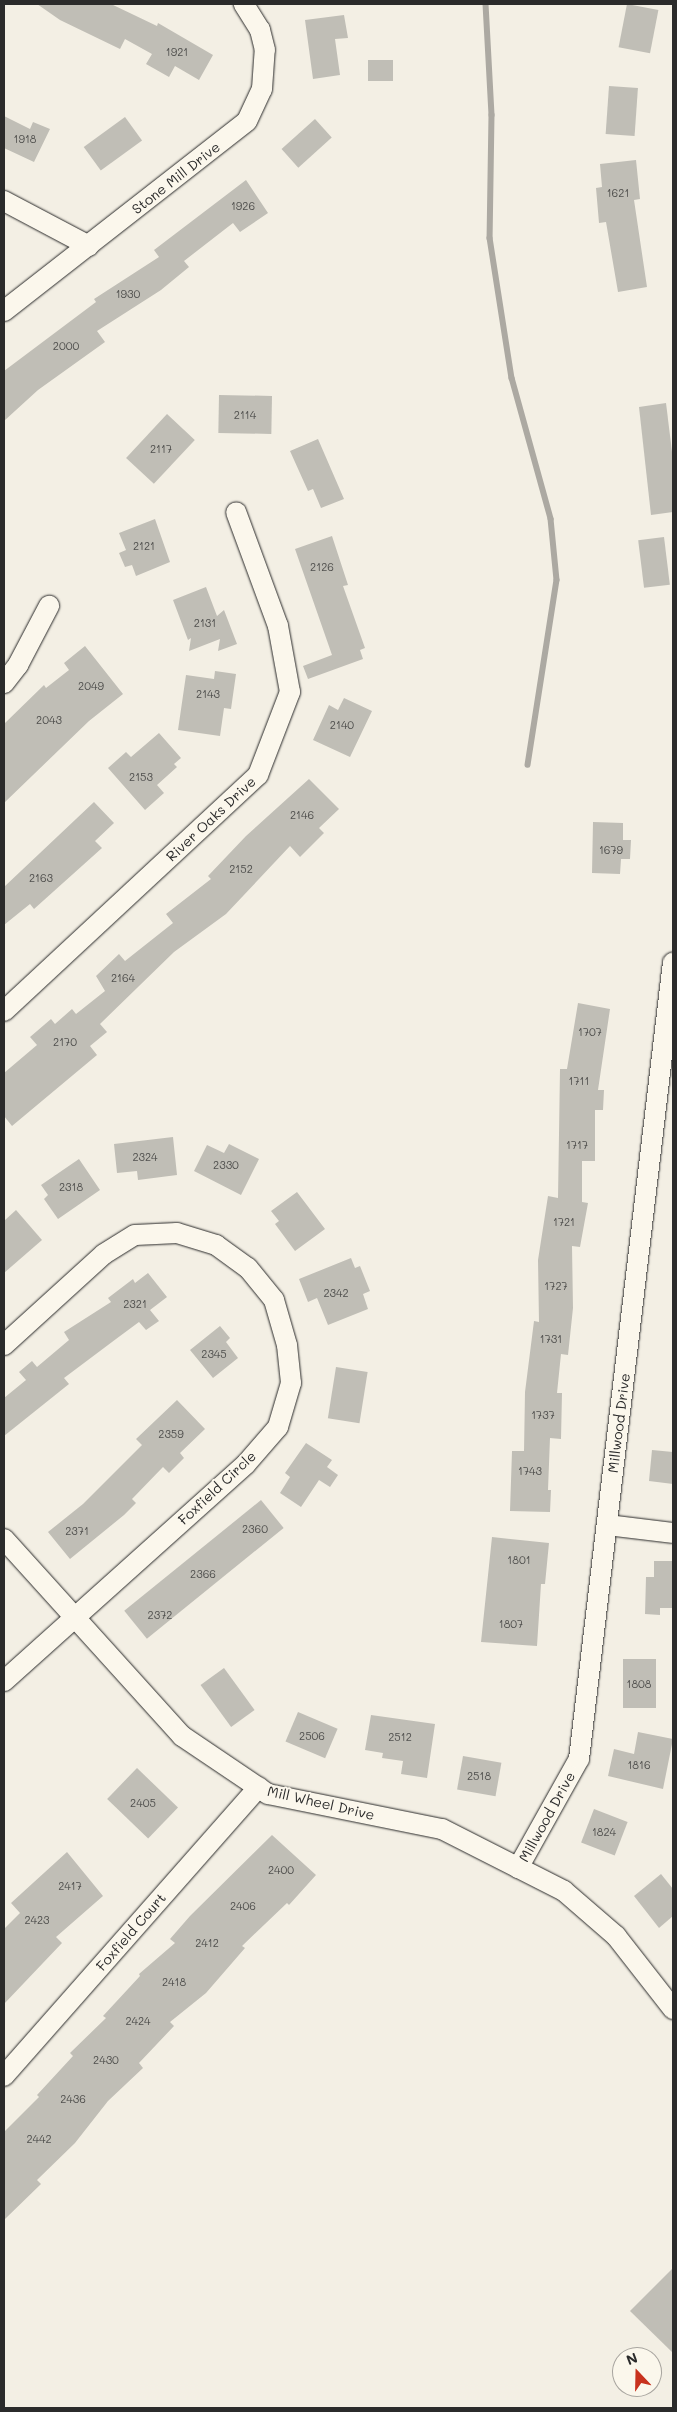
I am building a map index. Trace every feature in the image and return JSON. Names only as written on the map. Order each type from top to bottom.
[{"type":"street","name":"Stone Mill Drive","points":[[4,311],[90,246],[247,120],[262,90],[265,50],[260,30],[244,4]]},
{"type":"street","points":[[4,201],[90,246]]},
{"type":"street","name":"River Oaks Drive","points":[[4,1011],[258,775],[290,692],[278,626],[236,512]]},
{"type":"street","points":[[4,683],[18,665],[49,606]]},
{"type":"street","name":"Millwood Drive","points":[[518,1868],[579,1758],[673,963]]},
{"type":"street","name":"Foxfield Circle","points":[[4,1345],[104,1254],[135,1236],[177,1233],[216,1245],[248,1268],[274,1300],[287,1345],[291,1384],[278,1427],[246,1464],[4,1682]]},
{"type":"street","points":[[607,1525],[673,1533]]},
{"type":"street","name":"Mill Wheel Drive","points":[[4,1539],[182,1736],[268,1794],[442,1829],[564,1891],[616,1936],[673,2009]]},
{"type":"street","name":"Foxfield Court","points":[[4,2076],[259,1787]]},
{"type":"building","points":[[37,4],[111,4],[157,26],[158,23],[213,55],[199,80],[175,66],[169,77],[146,64],[152,54],[125,39],[120,49],[60,20]]},
{"type":"building","points":[[627,4],[658,10],[650,53],[619,47]]},
{"type":"building","points":[[344,15],[348,38],[335,39],[340,75],[313,79],[305,20]]},
{"type":"building","points":[[368,60],[393,60],[393,81],[368,81]]},
{"type":"building","points":[[609,86],[638,88],[635,136],[606,134]]},
{"type":"building","points":[[4,116],[30,129],[33,122],[50,129],[34,162],[4,148]]},
{"type":"building","points":[[125,117],[142,140],[101,170],[84,147]]},
{"type":"building","points":[[315,119],[332,138],[298,168],[282,149]]},
{"type":"building","points":[[636,160],[640,199],[634,200],[647,287],[618,292],[606,222],[599,223],[596,188],[602,187],[600,164]]},
{"type":"building","points":[[246,180],[268,213],[240,232],[233,223],[184,261],[189,267],[161,290],[97,331],[105,342],[38,390],[4,421],[4,371],[96,302],[94,299],[159,257],[154,250]]},
{"type":"building","points":[[219,395],[272,396],[271,434],[218,433]]},
{"type":"building","points":[[666,403],[673,460],[673,512],[651,515],[639,407]]},
{"type":"building","points":[[167,414],[195,440],[154,484],[126,458]]},
{"type":"building","points":[[318,439],[344,499],[321,508],[313,489],[308,491],[290,451]]},
{"type":"building","points":[[155,519],[170,562],[136,576],[132,565],[125,567],[119,553],[126,550],[119,533]]},
{"type":"building","points":[[332,536],[348,585],[343,586],[365,648],[360,650],[363,659],[308,679],[303,666],[332,655],[295,549]]},
{"type":"building","points":[[664,537],[670,585],[644,588],[638,540]]},
{"type":"building","points":[[206,587],[217,616],[224,610],[237,644],[218,651],[220,639],[189,651],[191,638],[188,640],[173,600]]},
{"type":"building","points":[[85,646],[123,694],[89,721],[4,803],[4,724],[44,685],[46,688],[69,670],[64,663]]},
{"type":"building","points":[[215,671],[236,674],[231,709],[224,708],[220,736],[178,730],[186,675],[214,679]]},
{"type":"building","points":[[344,698],[372,711],[350,757],[313,740],[329,705],[338,710]]},
{"type":"building","points":[[159,733],[181,758],[174,764],[177,767],[157,785],[164,793],[145,810],[108,768],[126,752],[131,757]]},
{"type":"building","points":[[309,779],[339,809],[319,828],[324,833],[300,857],[290,846],[226,914],[174,952],[100,1024],[107,1032],[90,1046],[97,1055],[12,1126],[4,1116],[4,1073],[37,1045],[30,1037],[51,1019],[55,1024],[72,1009],[76,1014],[105,991],[96,976],[119,954],[125,961],[173,923],[166,914],[211,879],[208,876],[246,836]]},
{"type":"building","points":[[94,802],[114,823],[95,841],[102,848],[34,909],[30,904],[4,925],[4,887]]},
{"type":"building","points":[[593,822],[623,823],[623,840],[631,840],[630,859],[621,859],[620,874],[592,873]]},
{"type":"building","points":[[578,1003],[610,1009],[598,1090],[604,1090],[603,1110],[595,1110],[595,1161],[582,1161],[582,1202],[588,1203],[580,1247],[572,1246],[573,1308],[568,1355],[561,1354],[557,1393],[562,1393],[561,1439],[550,1438],[548,1490],[551,1490],[550,1512],[510,1511],[512,1451],[524,1451],[525,1392],[534,1321],[539,1322],[538,1260],[548,1196],[558,1198],[560,1069],[567,1069]]},
{"type":"building","points":[[173,1137],[177,1175],[138,1180],[137,1171],[117,1173],[114,1144]]},
{"type":"building","points":[[229,1144],[259,1159],[241,1195],[194,1171],[207,1145],[224,1153]]},
{"type":"building","points":[[79,1159],[100,1190],[58,1219],[44,1199],[48,1195],[41,1185]]},
{"type":"building","points":[[297,1192],[325,1229],[295,1251],[275,1224],[279,1221],[271,1211]]},
{"type":"building","points":[[16,1210],[42,1240],[4,1273],[4,1221]]},
{"type":"building","points":[[351,1258],[355,1268],[360,1266],[370,1291],[363,1294],[368,1309],[328,1325],[317,1298],[308,1302],[299,1279]]},
{"type":"building","points":[[148,1273],[167,1297],[150,1310],[159,1321],[146,1330],[139,1322],[116,1339],[64,1378],[69,1384],[4,1436],[4,1398],[26,1380],[19,1372],[32,1361],[37,1367],[69,1340],[64,1332],[111,1302],[108,1298],[133,1279],[135,1283]]},
{"type":"building","points":[[220,1326],[230,1338],[226,1342],[238,1358],[213,1378],[190,1350]]},
{"type":"building","points":[[336,1367],[368,1372],[359,1423],[328,1418]]},
{"type":"building","points":[[177,1400],[205,1429],[180,1453],[184,1458],[169,1473],[163,1467],[132,1499],[136,1503],[124,1515],[70,1559],[48,1532],[83,1504],[142,1445],[136,1439]]},
{"type":"building","points":[[306,1443],[332,1460],[327,1467],[338,1475],[330,1487],[319,1480],[301,1507],[280,1493],[290,1477],[285,1473]]},
{"type":"building","points":[[652,1450],[673,1452],[673,1484],[649,1481]]},
{"type":"building","points":[[261,1500],[284,1528],[147,1639],[124,1611]]},
{"type":"building","points":[[492,1537],[549,1543],[545,1584],[541,1584],[537,1646],[481,1642]]},
{"type":"building","points":[[654,1561],[673,1561],[673,1608],[660,1608],[660,1615],[645,1614],[646,1577],[654,1577]]},
{"type":"building","points":[[623,1659],[656,1659],[656,1708],[623,1708]]},
{"type":"building","points":[[224,1668],[255,1710],[231,1727],[201,1685]]},
{"type":"building","points":[[298,1712],[338,1729],[325,1758],[285,1741]]},
{"type":"building","points":[[371,1715],[435,1724],[427,1778],[401,1774],[403,1761],[382,1758],[383,1753],[365,1750]]},
{"type":"building","points":[[638,1732],[673,1739],[663,1789],[608,1776],[614,1749],[634,1754]]},
{"type":"building","points":[[463,1756],[501,1763],[496,1796],[457,1789]]},
{"type":"building","points":[[137,1768],[178,1808],[148,1839],[107,1799]]},
{"type":"building","points":[[594,1809],[628,1822],[615,1856],[581,1843]]},
{"type":"building","points":[[272,1835],[316,1875],[289,1905],[287,1903],[242,1946],[245,1948],[206,1993],[170,2022],[174,2026],[139,2063],[143,2068],[108,2101],[75,2143],[37,2180],[41,2184],[4,2220],[4,2132],[39,2097],[37,2095],[73,2056],[70,2053],[106,2018],[103,2016],[140,1976],[139,1974],[175,1943],[170,1939],[190,1916]]},
{"type":"building","points":[[67,1852],[103,1896],[56,1937],[62,1943],[4,2004],[4,1929],[20,1913],[11,1903]]},
{"type":"building","points":[[661,1874],[673,1889],[673,1916],[659,1928],[634,1896]]},
{"type":"building","points":[[673,2268],[673,2353],[630,2311]]},
{"type":"waterway","points":[[486,4],[492,115],[490,238],[512,378],[551,519],[557,580],[528,765]]}]
